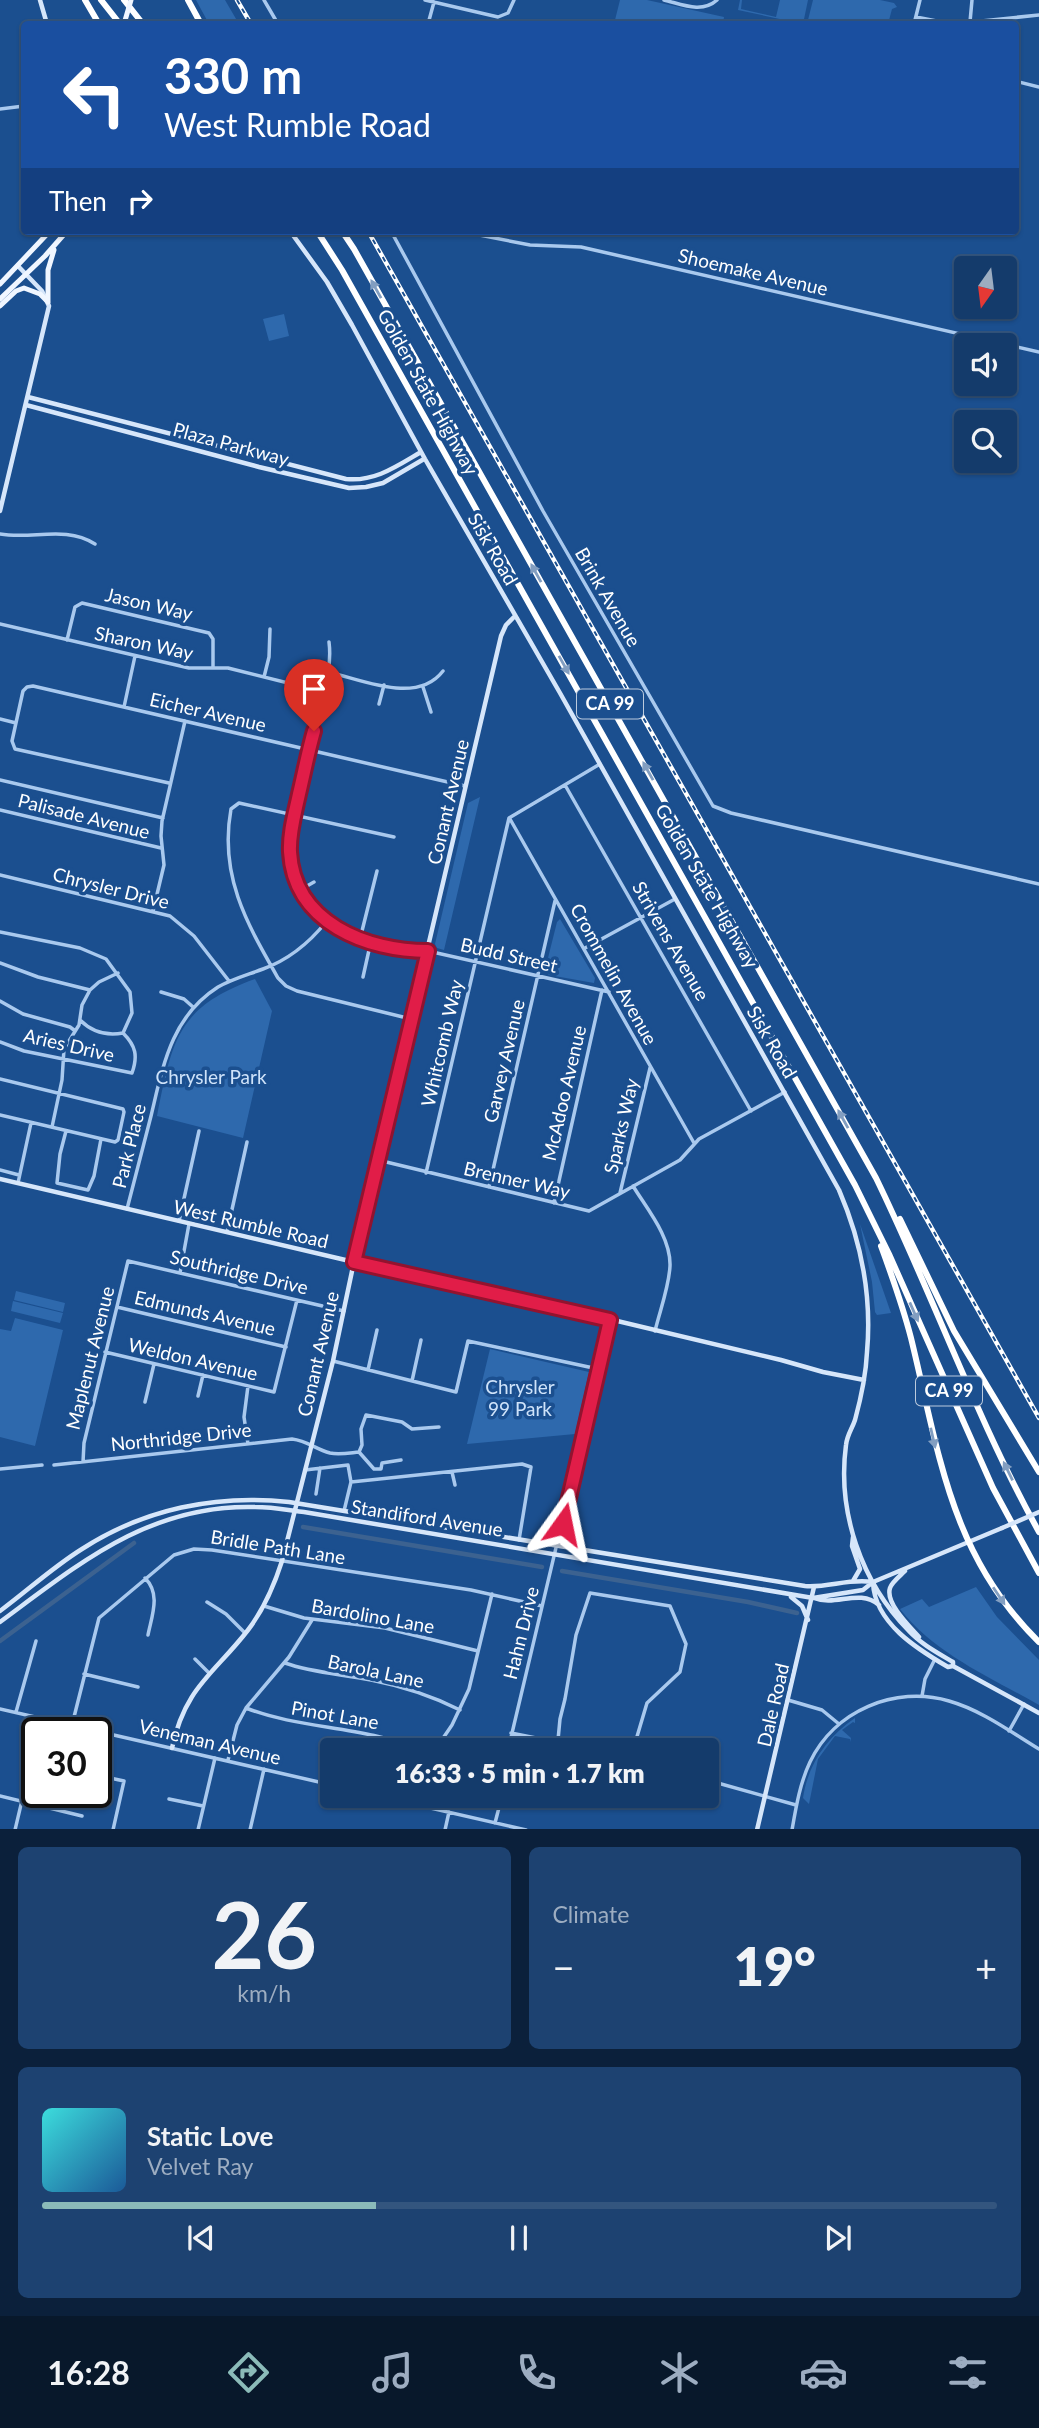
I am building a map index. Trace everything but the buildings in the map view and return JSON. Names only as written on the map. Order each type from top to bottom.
[{"type":"highway","points":[[85,0],[97,21]]},
{"type":"highway","points":[[101,0],[119,21]]},
{"type":"highway","points":[[124,0],[141,21]]},
{"type":"highway","points":[[188,0],[199,21]]},
{"type":"highway","name":"Golden State Highway","points":[[317,235],[342,270],[774,1036],[866,1205],[993,1488],[1039,1573]]},
{"type":"highway","name":"Golden State Highway","points":[[345,235],[772,989],[876,1178],[900,1226],[988,1427],[1039,1532]]},
{"type":"highway","points":[[876,1178],[904,1225],[954,1331],[1039,1472]]},
{"type":"highway","points":[[866,1205],[910,1336],[941,1470],[969,1542],[998,1594],[1018,1621],[1039,1642]]},
{"type":"main road","points":[[40,0],[46,21]]},
{"type":"main road","points":[[123,21],[131,0]]},
{"type":"main road","points":[[0,284],[46,235]]},
{"type":"main road","points":[[0,299],[64,235]]},
{"type":"main road","name":"Sisk Road","points":[[293,235],[331,288],[421,452],[836,1183],[857,1238],[868,1314],[864,1380],[854,1423],[847,1435],[844,1466],[845,1504],[853,1536],[873,1582],[909,1631],[953,1662],[953,1666]]},
{"type":"main road","points":[[0,511],[48,312],[50,259],[60,240]]},
{"type":"main road","points":[[19,266],[42,291],[48,302]]},
{"type":"main road","points":[[0,306],[16,291],[24,288],[40,294],[48,302]]},
{"type":"main road","name":"Plaza Parkway","points":[[28,397],[346,479],[372,478],[421,452]]},
{"type":"main road","name":"Plaza Parkway","points":[[26,405],[349,488],[383,483],[425,459]]},
{"type":"main road","name":"Conant Avenue","points":[[172,1748],[185,1707],[199,1684],[245,1633],[264,1606],[282,1562],[333,1361],[501,636],[506,625],[515,616]]},
{"type":"main road","name":"West Rumble Road","points":[[0,1179],[19,1178],[189,1224],[864,1380]]},
{"type":"main road","name":"Standiford Avenue","points":[[0,1611],[78,1551],[106,1535],[148,1517],[205,1502],[262,1499],[814,1587],[861,1580],[873,1582]]},
{"type":"main road","name":"Standiford Avenue","points":[[0,1622],[97,1552],[150,1526],[182,1516],[228,1508],[256,1507],[296,1511],[813,1598],[863,1590],[873,1582],[1039,1512]]},
{"type":"main road","points":[[852,1582],[860,1569],[852,1546],[853,1536]]},
{"type":"main road","points":[[906,1570],[891,1585],[889,1595],[903,1618],[927,1646]]},
{"type":"main road","name":"Sisk Road","points":[[873,1582],[873,1594],[881,1607],[899,1633],[915,1648],[1039,1713]]},
{"type":"main road","name":"Dale Road","points":[[757,1829],[814,1587]]},
{"type":"main road","points":[[788,1594],[802,1606],[808,1620]]},
{"type":"main road","points":[[813,1598],[822,1601],[865,1597],[881,1607]]},
{"type":"street","points":[[264,0],[276,21]]},
{"type":"street","points":[[425,0],[498,17],[508,13],[514,0]]},
{"type":"street","points":[[664,0],[699,8],[708,7],[717,0]]},
{"type":"street","points":[[915,21],[920,0]]},
{"type":"street","points":[[970,21],[972,0]]},
{"type":"street","points":[[429,21],[433,2]]},
{"type":"street","points":[[980,21],[1039,15]]},
{"type":"street","points":[[916,17],[933,21]]},
{"type":"street","points":[[1019,82],[1039,87]]},
{"type":"street","points":[[0,109],[21,106]]},
{"type":"street","name":"Brink Avenue","points":[[393,235],[536,500],[709,802],[723,811],[1039,884]]},
{"type":"street","name":"Shoemake Avenue","points":[[480,235],[536,246],[582,247],[1039,352]]},
{"type":"street","points":[[0,534],[23,537],[55,532],[82,537],[95,544]]},
{"type":"street","name":"Jason Way","points":[[67,640],[74,611],[77,605],[82,603],[208,632],[212,636],[213,668]]},
{"type":"street","name":"Sharon Way","points":[[0,624],[189,668],[228,668],[324,692]]},
{"type":"street","points":[[264,677],[269,657],[270,629]]},
{"type":"street","name":"Budd Street","points":[[329,642],[328,672],[294,815],[290,853],[292,871],[311,908],[326,922],[360,939],[475,961],[609,992]]},
{"type":"street","points":[[124,707],[135,656]]},
{"type":"street","points":[[328,672],[407,690],[423,687],[443,671]]},
{"type":"street","points":[[379,704],[384,685]]},
{"type":"street","name":"Eicher Avenue","points":[[16,723],[21,695],[27,687],[33,686],[465,786]]},
{"type":"street","points":[[423,687],[431,712]]},
{"type":"street","points":[[0,719],[16,723],[12,741],[13,747],[19,751],[169,783]]},
{"type":"street","points":[[153,911],[164,865],[161,836],[163,818],[185,721]]},
{"type":"street","points":[[509,818],[600,765]]},
{"type":"street","points":[[0,780],[163,818]]},
{"type":"street","name":"Strivens Avenue","points":[[565,785],[751,1111]]},
{"type":"street","points":[[394,837],[243,803],[233,804],[227,845],[232,883],[242,910],[281,982],[297,991],[412,1020]]},
{"type":"street","name":"Palisade Avenue","points":[[0,810],[162,848]]},
{"type":"street","name":"Crommelin Avenue","points":[[509,818],[585,947],[694,1143]]},
{"type":"street","name":"Whitcomb Way","points":[[426,1173],[509,818]]},
{"type":"street","points":[[360,939],[377,871]]},
{"type":"street","name":"Chrysler Drive","points":[[0,875],[170,916],[188,930],[229,981]]},
{"type":"street","points":[[300,890],[314,883]]},
{"type":"street","name":"Garvey Avenue","points":[[489,1188],[556,899]]},
{"type":"street","points":[[585,947],[675,900]]},
{"type":"street","name":"Park Place","points":[[127,1209],[167,1051],[176,1031],[194,1007],[209,993],[229,981],[271,966],[305,945],[326,922]]},
{"type":"street","points":[[0,941],[1,932],[80,948],[106,959],[127,985],[132,999],[132,1013],[123,1033],[94,1030],[80,1020]]},
{"type":"street","points":[[363,977],[371,942]]},
{"type":"street","points":[[0,963],[90,990]]},
{"type":"street","points":[[52,1127],[64,1049],[80,1020],[82,1005],[90,990],[99,982],[118,973]]},
{"type":"street","name":"McAdoo Avenue","points":[[554,1203],[602,990]]},
{"type":"street","points":[[161,992],[184,999],[194,1007]]},
{"type":"street","points":[[0,1002],[23,1014],[74,1030]]},
{"type":"street","name":"Aries Drive","points":[[0,1042],[64,1060],[132,1073],[136,1051],[133,1043],[123,1033]]},
{"type":"street","name":"Sparks Way","points":[[620,1193],[650,1066]]},
{"type":"street","points":[[0,1079],[123,1109],[117,1141],[0,1115]]},
{"type":"street","name":"Brenner Way","points":[[378,1160],[589,1211],[684,1158],[694,1143],[785,1092]]},
{"type":"street","points":[[0,1170],[19,1178],[31,1122]]},
{"type":"street","points":[[66,1131],[56,1182],[88,1190],[94,1176],[101,1139]]},
{"type":"street","points":[[178,1221],[199,1131]]},
{"type":"street","points":[[227,1232],[247,1142]]},
{"type":"street","points":[[633,1186],[662,1234],[669,1259],[669,1273],[655,1331]]},
{"type":"street","points":[[180,1273],[189,1224]]},
{"type":"street","name":"Southridge Drive","points":[[128,1261],[344,1311]]},
{"type":"street","name":"Maplenut Avenue","points":[[83,1462],[84,1443],[128,1261]]},
{"type":"street","points":[[286,1347],[297,1300]]},
{"type":"street","name":"Edmunds Avenue","points":[[117,1307],[286,1347]]},
{"type":"street","name":"Hahn Drive","points":[[510,1738],[558,1547],[610,1320]]},
{"type":"street","points":[[368,1370],[377,1330]]},
{"type":"street","points":[[412,1381],[421,1340]]},
{"type":"street","points":[[333,1361],[456,1392],[468,1341],[598,1369]]},
{"type":"street","name":"Weldon Avenue","points":[[105,1352],[274,1392],[286,1347]]},
{"type":"street","points":[[145,1402],[154,1364]]},
{"type":"street","points":[[198,1396],[203,1376]]},
{"type":"street","points":[[248,1386],[244,1417],[248,1444]]},
{"type":"street","points":[[401,1460],[382,1462],[381,1469],[374,1469],[359,1452],[362,1446],[361,1429],[366,1415],[402,1422],[412,1429],[439,1427]]},
{"type":"street","name":"Northridge Drive","points":[[54,1465],[292,1439],[311,1443],[334,1454],[359,1452]]},
{"type":"street","points":[[351,1482],[522,1464],[531,1467],[519,1540]]},
{"type":"street","points":[[0,1469],[42,1465]]},
{"type":"street","points":[[305,1470],[348,1465],[351,1482],[344,1512]]},
{"type":"street","points":[[316,1494],[320,1468]]},
{"type":"street","points":[[452,1472],[454,1485]]},
{"type":"street","name":"Bridle Path Lane","points":[[74,1717],[99,1618],[174,1555],[194,1549],[492,1594],[542,1606]]},
{"type":"street","points":[[145,1578],[152,1586],[155,1596],[148,1635]]},
{"type":"street","points":[[558,1738],[559,1719],[576,1635],[590,1593],[670,1606],[686,1644],[678,1676],[647,1703],[637,1738]]},
{"type":"street","points":[[442,1738],[460,1710],[468,1689],[492,1594]]},
{"type":"street","points":[[207,1602],[226,1614],[245,1633]]},
{"type":"street","name":"Bardolino Lane","points":[[264,1606],[312,1620],[385,1628],[478,1651]]},
{"type":"street","points":[[228,1761],[237,1725],[246,1708],[285,1662],[312,1620]]},
{"type":"street","points":[[16,1712],[36,1641]]},
{"type":"street","points":[[922,1696],[925,1679],[935,1659]]},
{"type":"street","points":[[195,1660],[209,1673]]},
{"type":"street","name":"Barola Lane","points":[[285,1662],[311,1671],[389,1684],[460,1710]]},
{"type":"street","points":[[84,1674],[138,1687]]},
{"type":"street","points":[[792,1829],[804,1776],[813,1756],[839,1724],[872,1704],[896,1698],[922,1696],[956,1703],[1039,1749]]},
{"type":"street","points":[[788,1700],[822,1710],[839,1724]]},
{"type":"street","points":[[1009,1731],[1024,1704]]},
{"type":"street","name":"Pinot Lane","points":[[246,1708],[291,1722],[385,1738]]},
{"type":"street","name":"Veneman Avenue","points":[[0,1709],[37,1717]]},
{"type":"street","points":[[511,1733],[532,1738]]},
{"type":"street","name":"Veneman Avenue","points":[[112,1734],[320,1782]]},
{"type":"street","points":[[198,1829],[215,1758]]},
{"type":"street","points":[[250,1829],[264,1769]]},
{"type":"street","points":[[112,1778],[124,1781],[113,1829]]},
{"type":"street","points":[[719,1784],[797,1805]]},
{"type":"street","points":[[0,1796],[21,1801]]},
{"type":"street","points":[[169,1799],[203,1806]]},
{"type":"street","points":[[15,1829],[21,1805]]},
{"type":"street","points":[[50,1808],[82,1816]]},
{"type":"street","points":[[432,1808],[526,1829]]},
{"type":"street","points":[[495,1822],[499,1808]]},
{"type":"street","points":[[445,1829],[449,1812]]},
{"type":"green space","points":[[196,0],[225,0],[237,21],[207,21]]},
{"type":"green space","points":[[620,0],[647,0],[724,17],[723,21],[615,21]]},
{"type":"green space","points":[[742,0],[741,9],[776,17],[780,0],[808,0],[804,21],[789,21],[738,10]]},
{"type":"green space","points":[[813,0],[880,0],[894,3],[897,7],[892,9],[889,21],[808,21]]},
{"type":"green space","points":[[284,314],[289,336],[269,341],[263,319]]},
{"type":"green space","points":[[480,797],[444,950],[437,948],[435,944],[468,803]]},
{"type":"green space","points":[[560,919],[595,978],[594,983],[549,975],[545,970]]},
{"type":"green space","name":"Chrysler Park","points":[[255,979],[272,1011],[243,1138],[157,1116],[168,1067],[182,1030],[209,1002]]},
{"type":"green space","points":[[860,1224],[891,1313],[877,1315],[875,1312]]},
{"type":"green space","points":[[16,1291],[65,1303],[63,1312],[14,1300]]},
{"type":"green space","points":[[13,1301],[63,1313],[60,1323],[11,1311]]},
{"type":"green space","points":[[15,1318],[63,1330],[35,1446],[0,1437],[0,1329],[11,1331]]},
{"type":"green space","name":"Chrysler 99 Park","points":[[490,1349],[589,1372],[575,1434],[467,1444]]},
{"type":"green space","points":[[976,1587],[997,1617],[1039,1660],[1039,1705],[946,1652],[914,1625],[900,1609],[922,1599],[929,1607]]},
{"type":"green space","points":[[855,1718],[855,1723],[842,1730],[851,1738],[850,1742],[850,1739],[835,1736],[818,1759],[809,1804],[803,1798],[814,1763],[836,1734]]},
{"type":"waterway","points":[[303,1527],[542,1567]]},
{"type":"waterway","points":[[0,1641],[134,1543]]},
{"type":"waterway","points":[[562,1571],[748,1602],[797,1613]]},
{"type":"railway","points":[[237,0],[249,21]]},
{"type":"railway","points":[[370,235],[1039,1418]]},
{"type":"route","points":[[314,731],[290,834],[291,863],[300,890],[311,908],[342,932],[408,950],[428,951],[354,1262],[610,1320],[563,1524]]}]
